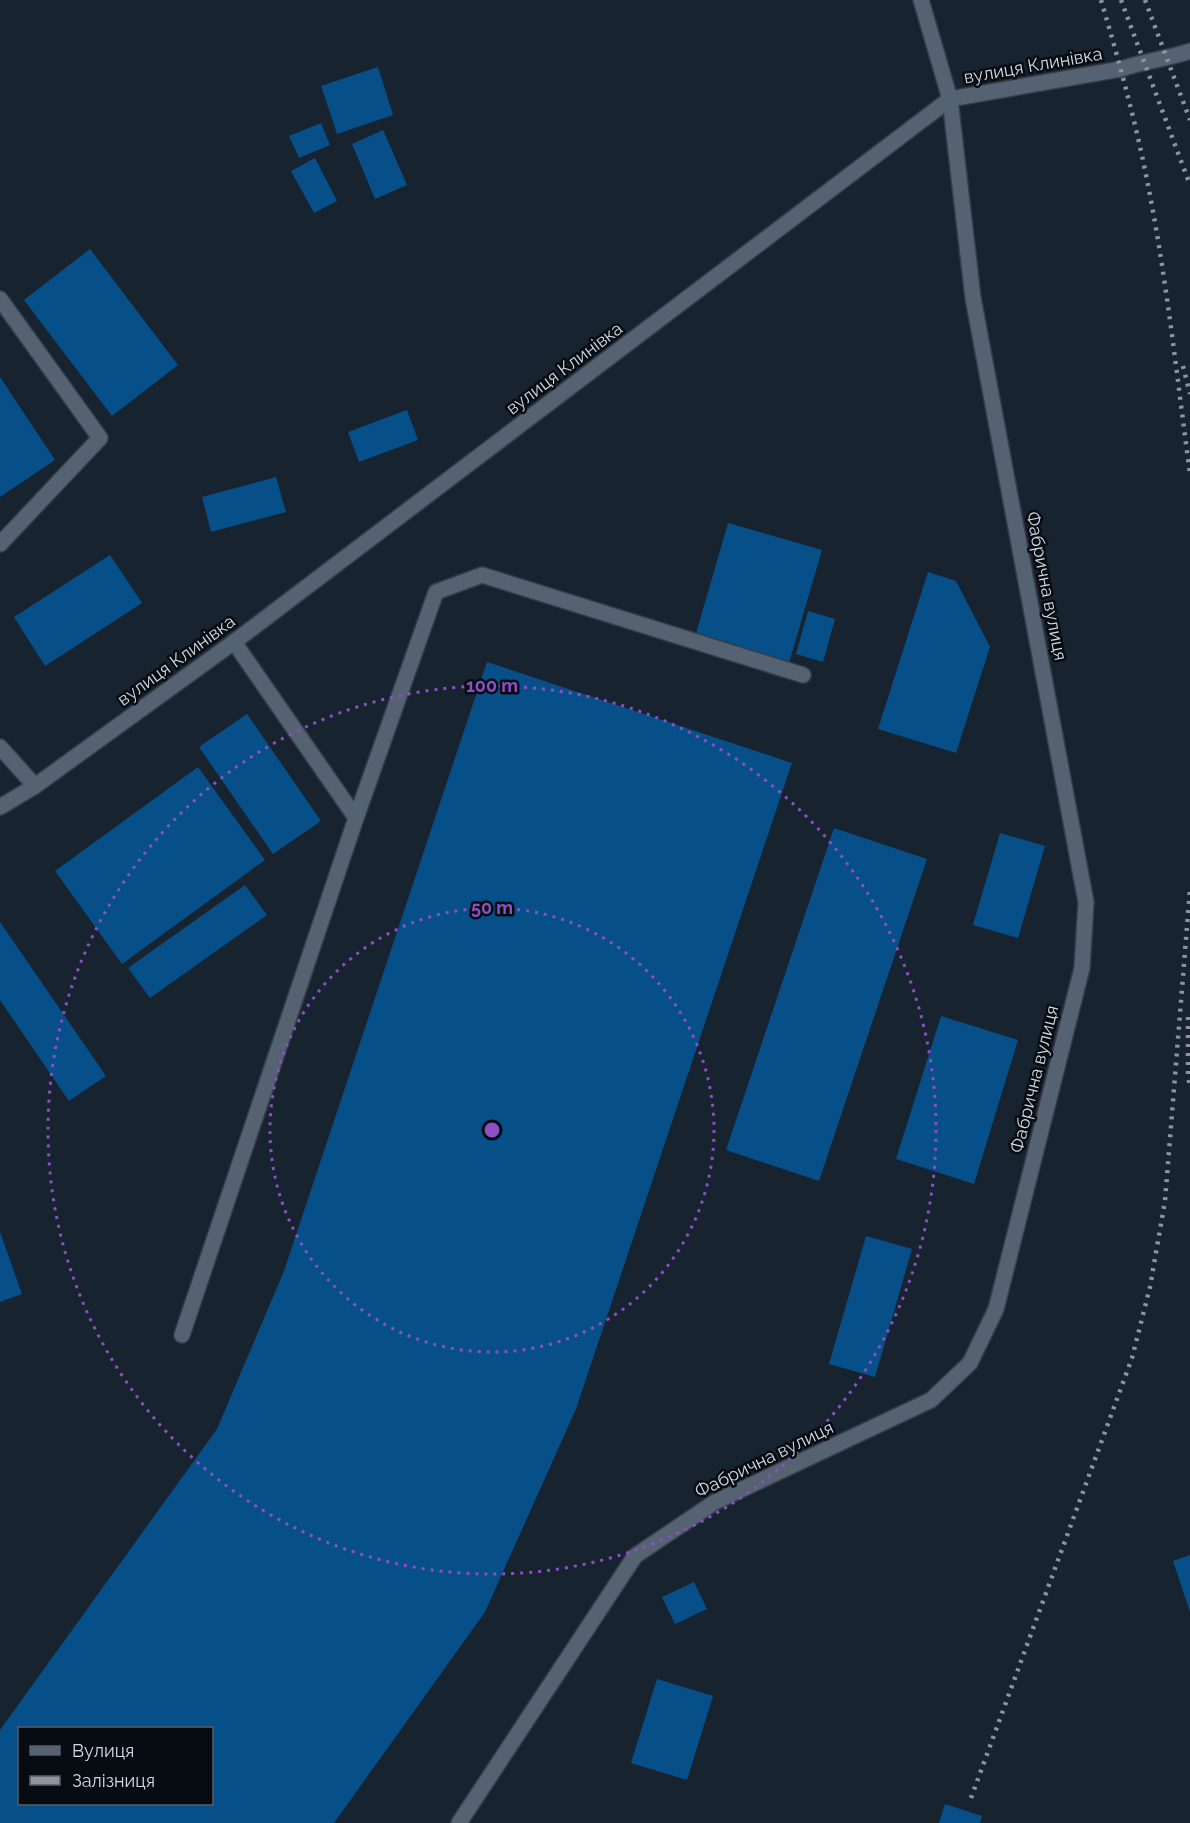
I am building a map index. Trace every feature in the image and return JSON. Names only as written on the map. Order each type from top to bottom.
[{"type":"street","name":"Фабрична вулиця","points":[[459,1823],[635,1556],[715,1502],[930,1400],[970,1363],[996,1309],[1082,968],[1086,902],[974,298],[950,99],[921,0]]},
{"type":"street","name":"вулиця Клинівка","points":[[0,807],[35,786],[234,642],[950,99],[1121,69],[1144,61],[1167,59],[1190,51]]},
{"type":"street","points":[[0,299],[100,438],[0,544]]},
{"type":"street","points":[[182,1335],[356,818],[436,592],[482,575],[803,675]]},
{"type":"street","points":[[234,642],[356,818]]},
{"type":"street","points":[[0,747],[35,786]]},
{"type":"building","points":[[378,67],[393,115],[337,134],[321,86]]},
{"type":"building","points":[[321,123],[330,145],[299,158],[289,136]]},
{"type":"building","points":[[383,130],[407,185],[375,199],[352,144]]},
{"type":"building","points":[[315,158],[337,201],[314,213],[291,171]]},
{"type":"building","points":[[90,249],[178,365],[112,416],[24,300]]},
{"type":"building","points":[[0,377],[55,460],[0,497]]},
{"type":"building","points":[[407,410],[418,440],[359,462],[348,432]]},
{"type":"building","points":[[276,477],[286,512],[211,532],[202,497]]},
{"type":"building","points":[[728,523],[822,550],[789,663],[695,637]]},
{"type":"building","points":[[110,555],[142,603],[45,666],[14,617]]},
{"type":"building","points":[[928,572],[956,581],[990,647],[956,753],[878,729]]},
{"type":"building","points":[[808,611],[835,619],[823,662],[796,654]]},
{"type":"building","points":[[487,662],[792,763],[576,1409],[485,1612],[334,1823],[0,1823],[0,1730],[217,1429],[284,1271]]},
{"type":"building","points":[[247,714],[321,821],[273,854],[199,747]]},
{"type":"building","points":[[198,767],[265,860],[122,964],[55,871]]},
{"type":"building","points":[[834,828],[927,859],[819,1181],[726,1150]]},
{"type":"building","points":[[1000,833],[1045,846],[1018,938],[973,925]]},
{"type":"building","points":[[245,885],[267,915],[150,998],[128,968]]},
{"type":"building","points":[[0,922],[106,1076],[69,1101],[0,1000]]},
{"type":"building","points":[[941,1016],[1018,1040],[974,1184],[896,1159]]},
{"type":"building","points":[[0,1232],[22,1294],[0,1302]]},
{"type":"building","points":[[866,1236],[912,1249],[875,1377],[829,1364]]},
{"type":"building","points":[[1190,1555],[1190,1612],[1173,1561]]},
{"type":"building","points":[[694,1582],[707,1609],[675,1624],[662,1597]]},
{"type":"building","points":[[657,1679],[713,1696],[687,1780],[631,1763]]},
{"type":"building","points":[[945,1804],[982,1816],[980,1823],[939,1823]]},
{"type":"railway","points":[[1101,0],[1127,92],[1155,221],[1190,474]]},
{"type":"railway","points":[[1121,0],[1190,185]]},
{"type":"railway","points":[[1145,0],[1190,120]]},
{"type":"railway","points":[[1183,366],[1190,394]]},
{"type":"railway","points":[[971,1798],[1132,1358],[1150,1287],[1165,1201],[1190,889]]},
{"type":"railway","points":[[1188,1017],[1190,1087]]}]
